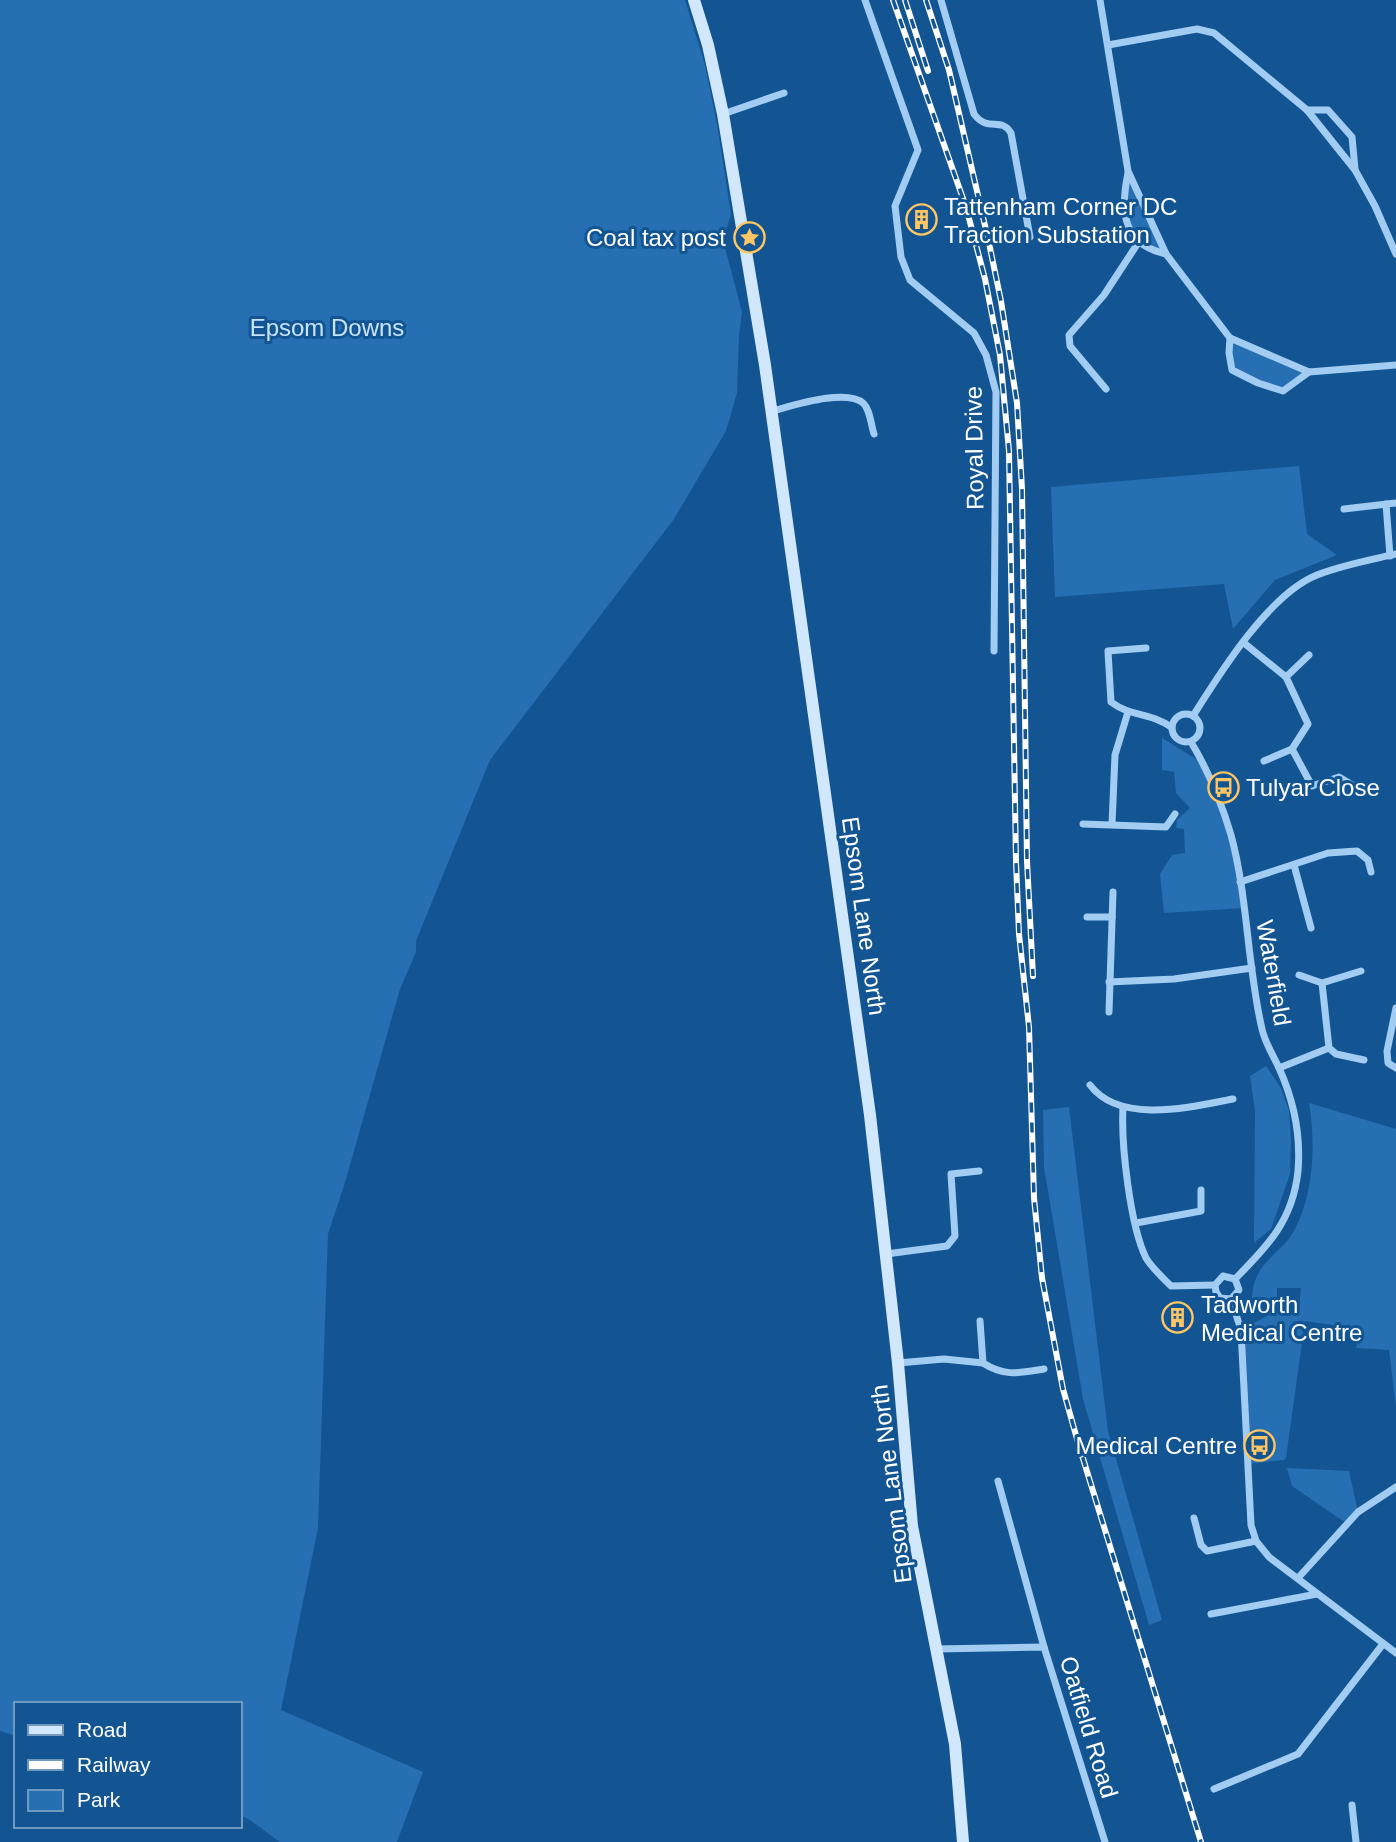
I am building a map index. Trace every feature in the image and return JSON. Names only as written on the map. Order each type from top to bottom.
[{"type":"main road","name":"Epsom Lane North","points":[[694,0],[708,45],[723,114],[772,411],[859,1028],[898,1363],[912,1526],[955,1744],[963,1842]]},
{"type":"street","name":"Royal Drive","points":[[865,0],[918,150],[915,163],[895,206],[901,257],[910,280],[974,334],[986,355],[996,392],[994,651]]},
{"type":"street","points":[[941,0],[974,114],[980,122],[1000,124],[1007,127],[1010,133],[1030,237]]},
{"type":"street","points":[[1100,0],[1128,171],[1166,254],[1230,338],[1309,372],[1396,365]]},
{"type":"street","points":[[1108,45],[1197,29],[1213,33],[1307,110],[1355,170],[1375,206],[1396,254]]},
{"type":"street","points":[[723,114],[784,93]]},
{"type":"street","points":[[1307,110],[1328,110],[1352,136],[1355,170]]},
{"type":"street","points":[[1128,171],[1122,199],[1126,222],[1138,243],[1166,254]]},
{"type":"street","points":[[1106,388],[1070,346],[1069,335],[1104,295],[1138,243]]},
{"type":"street","points":[[1230,338],[1229,353],[1233,370],[1258,383],[1283,391],[1309,372]]},
{"type":"street","points":[[772,411],[825,399],[851,398],[862,401],[866,407],[874,433]]},
{"type":"street","points":[[1344,509],[1396,503]]},
{"type":"street","points":[[1193,716],[1267,613],[1290,590],[1316,575],[1393,555],[1385,504]]},
{"type":"street","points":[[1244,643],[1286,677],[1308,724],[1292,749],[1264,761]]},
{"type":"street","points":[[1146,648],[1108,651],[1111,702],[1128,712],[1158,718],[1171,727],[1176,739],[1181,742],[1191,742],[1198,737],[1200,727],[1193,716]]},
{"type":"street","points":[[1286,677],[1309,655]]},
{"type":"street","points":[[1112,824],[1115,755],[1128,712]]},
{"type":"street","points":[[1171,727],[1178,716],[1193,716]]},
{"type":"street","name":"Waterfield","points":[[1191,742],[1216,788],[1231,836],[1263,1034],[1296,1118],[1299,1145],[1297,1174],[1290,1206],[1275,1236],[1235,1279]]},
{"type":"street","points":[[1292,749],[1312,786],[1339,777],[1354,786]]},
{"type":"street","points":[[1083,824],[1166,827],[1175,814]]},
{"type":"street","points":[[1240,882],[1328,853],[1357,851],[1368,860],[1371,872]]},
{"type":"street","points":[[1294,865],[1311,928]]},
{"type":"street","points":[[1109,1012],[1113,892]]},
{"type":"street","points":[[1087,917],[1112,917]]},
{"type":"street","points":[[1109,982],[1174,979],[1252,968]]},
{"type":"street","points":[[1299,975],[1322,983],[1361,971]]},
{"type":"street","points":[[1322,983],[1329,1048],[1336,1054],[1364,1060]]},
{"type":"street","points":[[1396,1007],[1387,1051],[1388,1063],[1396,1068]]},
{"type":"street","points":[[1279,1069],[1329,1048]]},
{"type":"street","points":[[1090,1085],[1098,1095],[1123,1108],[1179,1110],[1233,1099]]},
{"type":"street","points":[[1123,1108],[1122,1138],[1136,1223],[1147,1258],[1171,1286],[1215,1285],[1223,1276],[1235,1279],[1238,1290],[1231,1299]]},
{"type":"street","points":[[886,1254],[947,1246],[955,1236],[951,1174],[979,1171]]},
{"type":"street","points":[[1136,1223],[1201,1211],[1201,1190]]},
{"type":"street","points":[[1215,1285],[1220,1298],[1231,1299]]},
{"type":"street","points":[[1231,1299],[1241,1330],[1249,1506],[1256,1541],[1269,1557],[1396,1653]]},
{"type":"street","points":[[981,1321],[983,1363]]},
{"type":"street","points":[[898,1363],[944,1359],[983,1363],[1009,1374],[1044,1369]]},
{"type":"street","points":[[998,1481],[1044,1647]]},
{"type":"street","points":[[1298,1578],[1358,1512],[1396,1487]]},
{"type":"street","points":[[1194,1518],[1200,1545],[1207,1552],[1256,1541]]},
{"type":"street","points":[[1210,1615],[1317,1594]]},
{"type":"street","points":[[1214,1789],[1298,1754],[1383,1644]]},
{"type":"street","name":"Oatfield Road","points":[[936,1649],[1044,1647],[1105,1842]]},
{"type":"street","points":[[1352,1805],[1356,1842]]},
{"type":"green space","name":"Epsom Downs","points":[[0,0],[685,0],[705,65],[731,214],[723,240],[742,312],[737,393],[726,431],[674,519],[490,760],[416,941],[416,952],[400,989],[328,1234],[318,1528],[281,1710],[423,1772],[397,1842],[280,1842],[242,1816],[242,1702],[14,1702],[14,1735],[0,1731]]},
{"type":"green space","points":[[1128,171],[1166,254],[1153,251],[1126,222]]},
{"type":"green space","points":[[1230,338],[1309,372],[1283,391],[1232,370]]},
{"type":"green space","points":[[1299,466],[1307,534],[1337,555],[1275,580],[1233,629],[1224,584],[1055,597],[1051,487]]},
{"type":"green space","points":[[1162,738],[1204,764],[1231,836],[1244,908],[1164,913],[1160,874],[1172,855],[1185,853],[1184,829],[1176,828],[1177,820],[1190,808],[1176,793],[1174,772],[1162,770]]},
{"type":"green space","points":[[1266,1066],[1281,1088],[1289,1111],[1290,1174],[1271,1229],[1254,1243],[1255,1111],[1250,1076]]},
{"type":"green space","points":[[1309,1103],[1396,1129],[1396,1407],[1389,1350],[1356,1348],[1360,1329],[1305,1321],[1286,1458],[1247,1464],[1241,1330],[1278,1310],[1299,1309],[1301,1288],[1277,1288],[1277,1302],[1269,1300],[1252,1309],[1252,1299],[1254,1284],[1260,1271],[1291,1236],[1299,1221],[1309,1188],[1312,1136]]},
{"type":"green space","points":[[1069,1107],[1108,1431],[1162,1620],[1149,1625],[1083,1399],[1044,1167],[1043,1110]]},
{"type":"green space","points":[[1287,1468],[1349,1471],[1358,1512],[1346,1523],[1292,1486]]},
{"type":"railway","points":[[893,0],[966,207],[985,279],[1000,355],[1009,451],[1019,934],[1029,1027],[1034,1198],[1042,1278],[1063,1389],[1077,1439],[1201,1842]]},
{"type":"railway","points":[[905,0],[928,71]]},
{"type":"railway","points":[[926,0],[949,70],[989,243],[1017,403],[1022,489],[1027,861],[1033,976]]},
{"type":"place","name":"Tattenham Corner DC Traction Substation","points":[[921,220]]},
{"type":"place","name":"Coal tax post","points":[[749,237]]},
{"type":"place","name":"Tulyar Close","points":[[1223,787]]},
{"type":"place","name":"Tadworth Medical Centre","points":[[1178,1318]]},
{"type":"place","name":"Medical Centre","points":[[1260,1445]]}]
